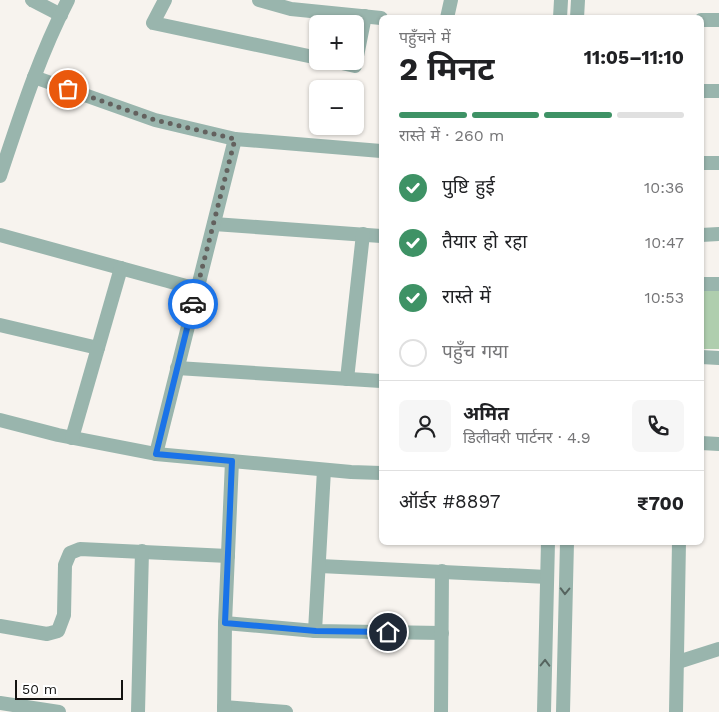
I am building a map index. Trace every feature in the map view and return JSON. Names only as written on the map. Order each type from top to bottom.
[{"type":"street","points":[[32,0],[61,15]]},
{"type":"street","points":[[0,176],[34,77],[68,0]]},
{"type":"street","points":[[165,0],[153,23],[309,56]]},
{"type":"street","points":[[258,0],[291,9],[379,18]]},
{"type":"street","points":[[448,15],[451,0]]},
{"type":"street","points":[[560,15],[561,0]]},
{"type":"street","points":[[577,15],[578,0]]},
{"type":"street","points":[[364,21],[365,16]]},
{"type":"street","points":[[704,20],[719,20]]},
{"type":"street","points":[[34,77],[155,120],[235,139],[379,151]]},
{"type":"street","points":[[704,91],[719,91]]},
{"type":"street","points":[[156,454],[235,139]]},
{"type":"street","points":[[704,163],[719,163]]},
{"type":"street","points":[[214,224],[379,236]]},
{"type":"street","points":[[348,379],[363,234]]},
{"type":"street","points":[[704,235],[719,234]]},
{"type":"street","points":[[0,235],[197,289]]},
{"type":"street","points":[[72,438],[121,268]]},
{"type":"street","points":[[704,284],[719,284]]},
{"type":"street","points":[[0,324],[98,348]]},
{"type":"street","points":[[704,357],[719,358]]},
{"type":"street","points":[[178,368],[379,381]]},
{"type":"street","points":[[0,420],[72,438],[156,454],[324,470],[379,473]]},
{"type":"street","points":[[704,443],[719,444]]},
{"type":"street","points":[[232,461],[225,623],[224,710],[286,712]]},
{"type":"street","points":[[316,631],[324,470]]},
{"type":"street","points":[[544,712],[548,545]]},
{"type":"street","points":[[563,712],[566,545]]},
{"type":"street","points":[[676,712],[679,545]]},
{"type":"street","points":[[0,626],[48,634],[58,631],[64,615],[64,565],[70,553],[80,548],[228,556]]},
{"type":"street","points":[[138,712],[142,551]]},
{"type":"street","points":[[320,566],[547,577]]},
{"type":"street","points":[[441,712],[442,571]]},
{"type":"street","points":[[225,623],[316,631],[442,633]]},
{"type":"street","points":[[678,662],[719,648]]},
{"type":"street","points":[[0,704],[59,712]]},
{"type":"green space","points":[[704,291],[719,291],[719,349],[704,349]]},
{"type":"way so far","points":[[68,89],[155,120],[235,139],[193,304]]},
{"type":"route","points":[[193,304],[156,454],[232,461],[225,623],[316,631],[388,632]]}]
